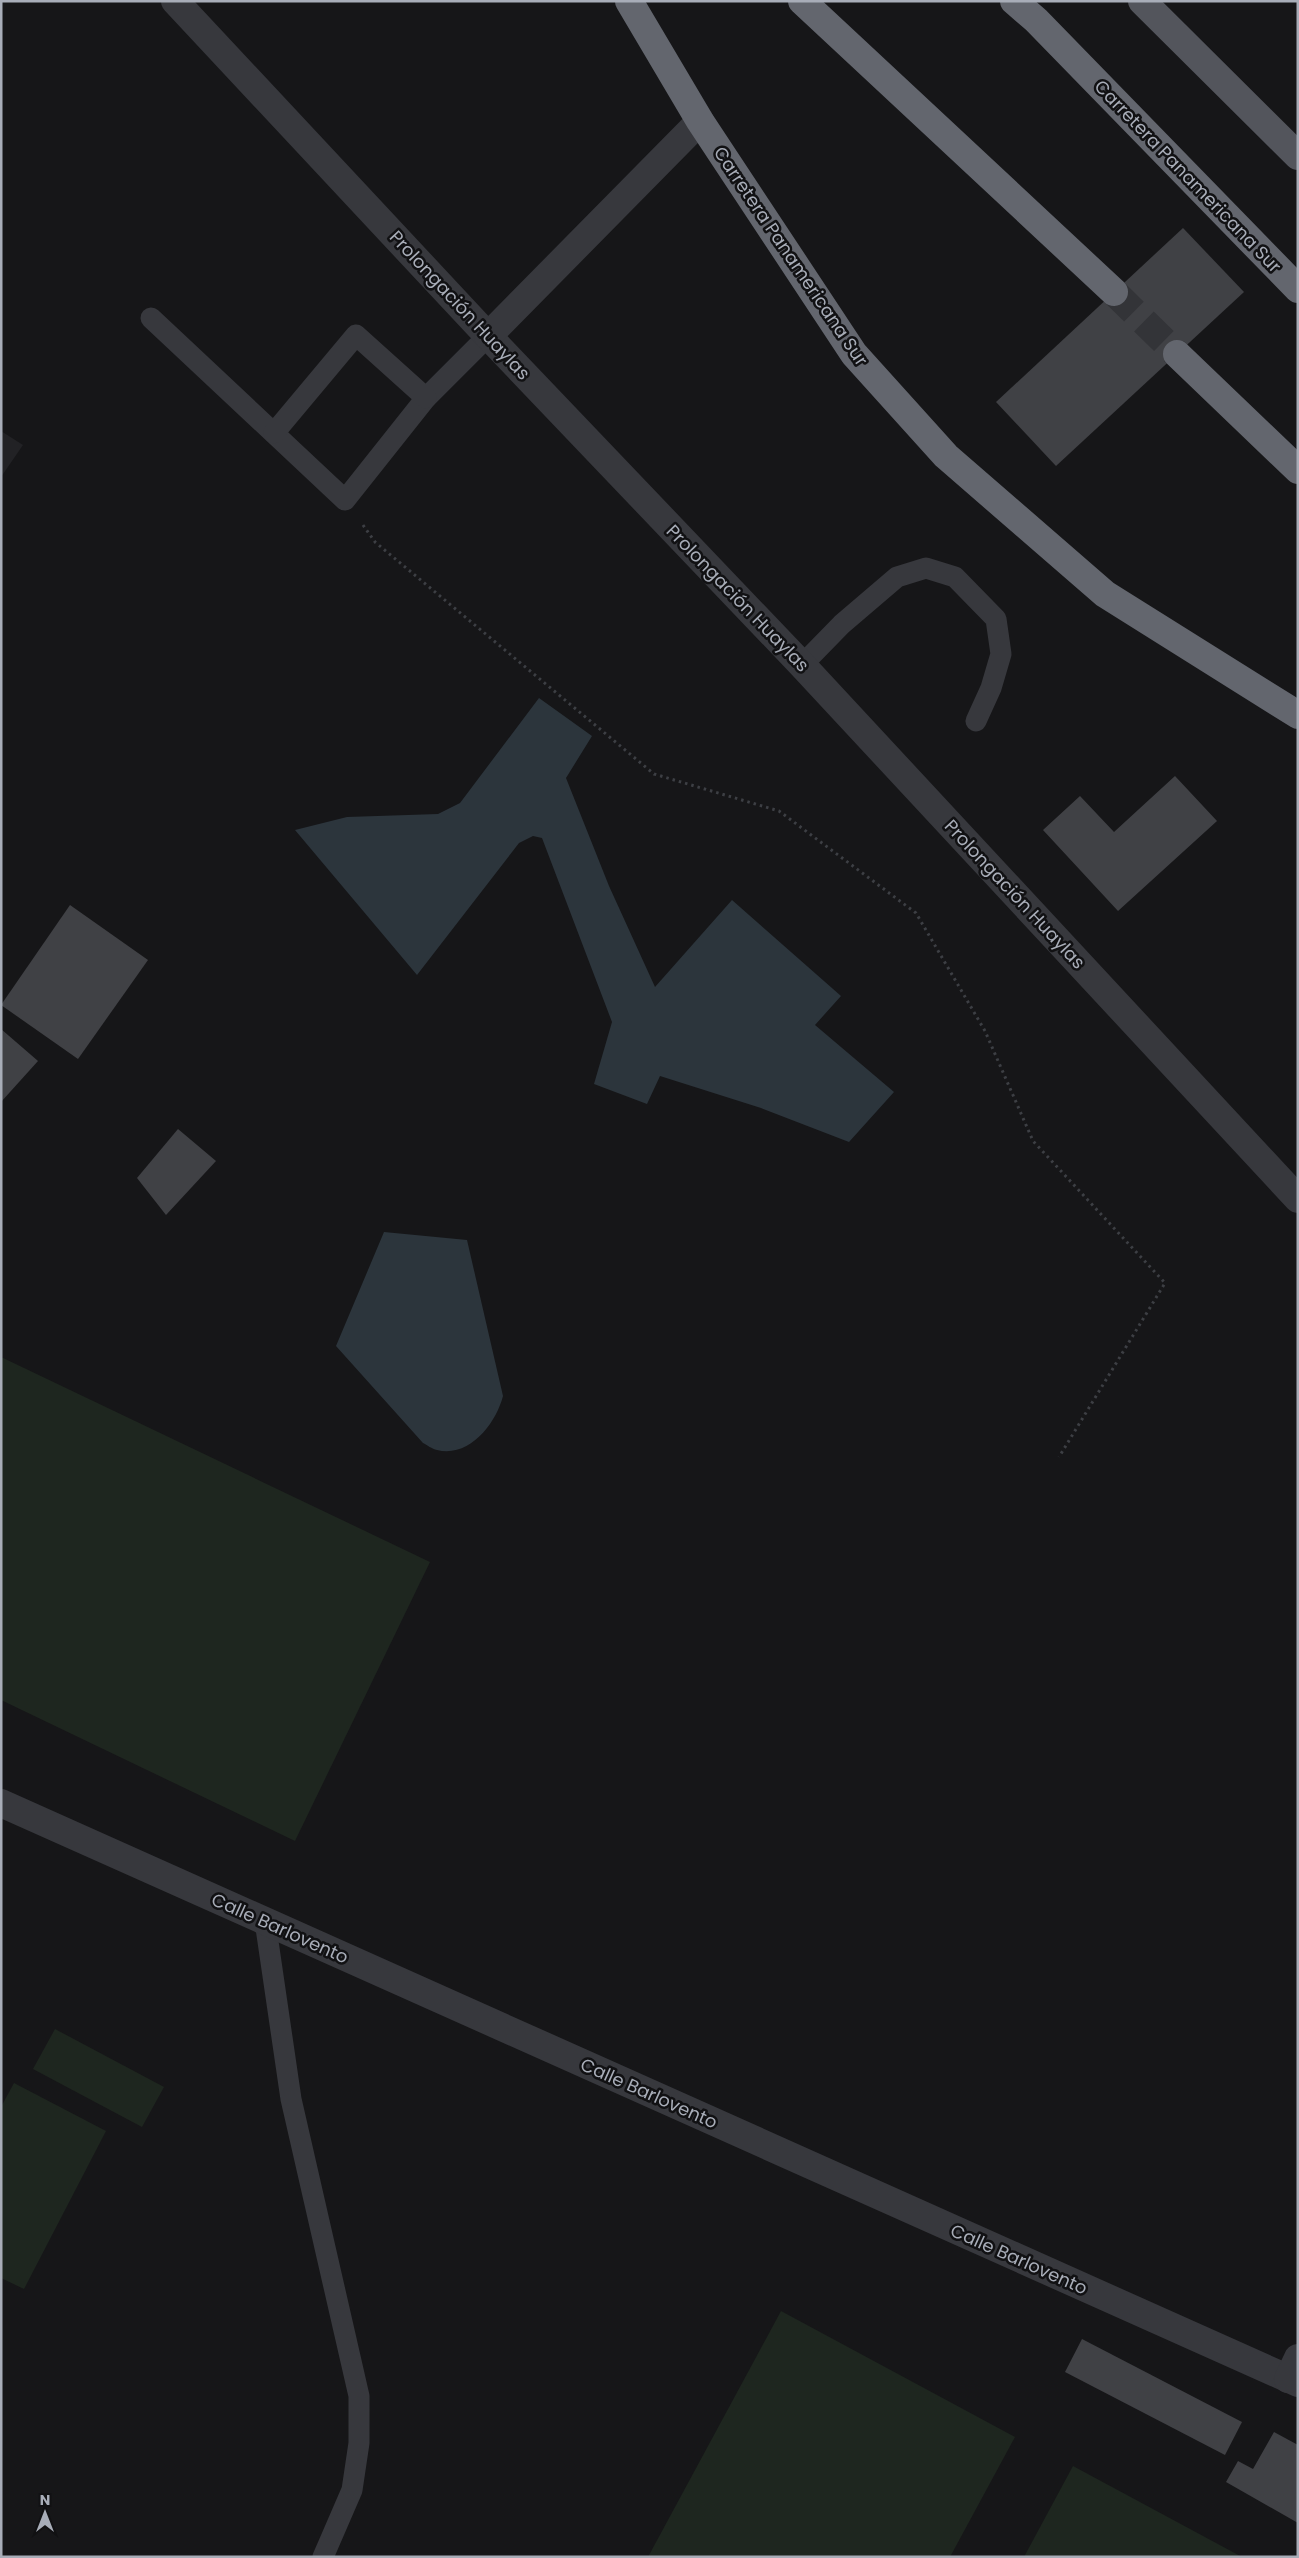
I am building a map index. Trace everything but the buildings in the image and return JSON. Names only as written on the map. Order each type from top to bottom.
[{"type":"highway","name":"Carretera Panamericana Sur","points":[[629,1],[700,121],[854,354],[946,456],[1105,594],[1298,714]]},
{"type":"highway","points":[[802,1],[1114,292]]},
{"type":"highway","name":"Carretera Panamericana Sur","points":[[1014,1],[1036,20],[1298,289]]},
{"type":"highway","points":[[1177,354],[1298,470]]},
{"type":"main road","points":[[1142,1],[1298,156]]},
{"type":"street","name":"Prolongación Huaylas","points":[[176,1],[488,336],[802,664],[1298,1199]]},
{"type":"street","points":[[488,336],[700,121]]},
{"type":"street","name":"Calle Barlovento","points":[[1,1803],[265,1921],[1295,2373]]},
{"type":"lane","points":[[151,318],[345,500],[426,398],[488,336]]},
{"type":"lane","points":[[274,434],[356,335],[426,398]]},
{"type":"lane","points":[[802,664],[842,624],[897,577],[926,568],[955,577],[996,620],[1001,654],[991,688],[976,721]]},
{"type":"lane","points":[[265,1921],[291,2099],[359,2396],[359,2443],[352,2490],[323,2557]]},
{"type":"path","points":[[345,500],[376,542],[654,774],[779,811],[916,912],[985,1031],[1033,1141],[1165,1283],[1059,1457]]},
{"type":"shaded area","points":[[1,431],[23,445],[1,477]]},
{"type":"shaded area","points":[[539,698],[592,736],[566,778],[609,886],[655,987],[732,900],[841,996],[815,1025],[894,1092],[849,1142],[761,1108],[660,1076],[647,1104],[594,1084],[612,1022],[542,838],[533,836],[519,843],[417,975],[295,830],[347,817],[438,814],[460,803]]},
{"type":"shaded area","points":[[384,1232],[467,1240],[503,1396],[500,1406],[488,1427],[471,1444],[460,1449],[449,1451],[437,1450],[423,1443],[336,1346]]},
{"type":"shaded area","points":[[1,1357],[430,1562],[295,1841],[1,1700]]},
{"type":"shaded area","points":[[55,2029],[164,2087],[142,2127],[33,2069]]},
{"type":"shaded area","points":[[14,2083],[106,2131],[24,2289],[1,2278],[1,2107]]},
{"type":"shaded area","points":[[781,2311],[1015,2437],[950,2557],[648,2557]]},
{"type":"shaded area","points":[[1073,2466],[1242,2557],[1024,2557]]},
{"type":"tunnel","points":[[1114,292],[1177,354]]}]
